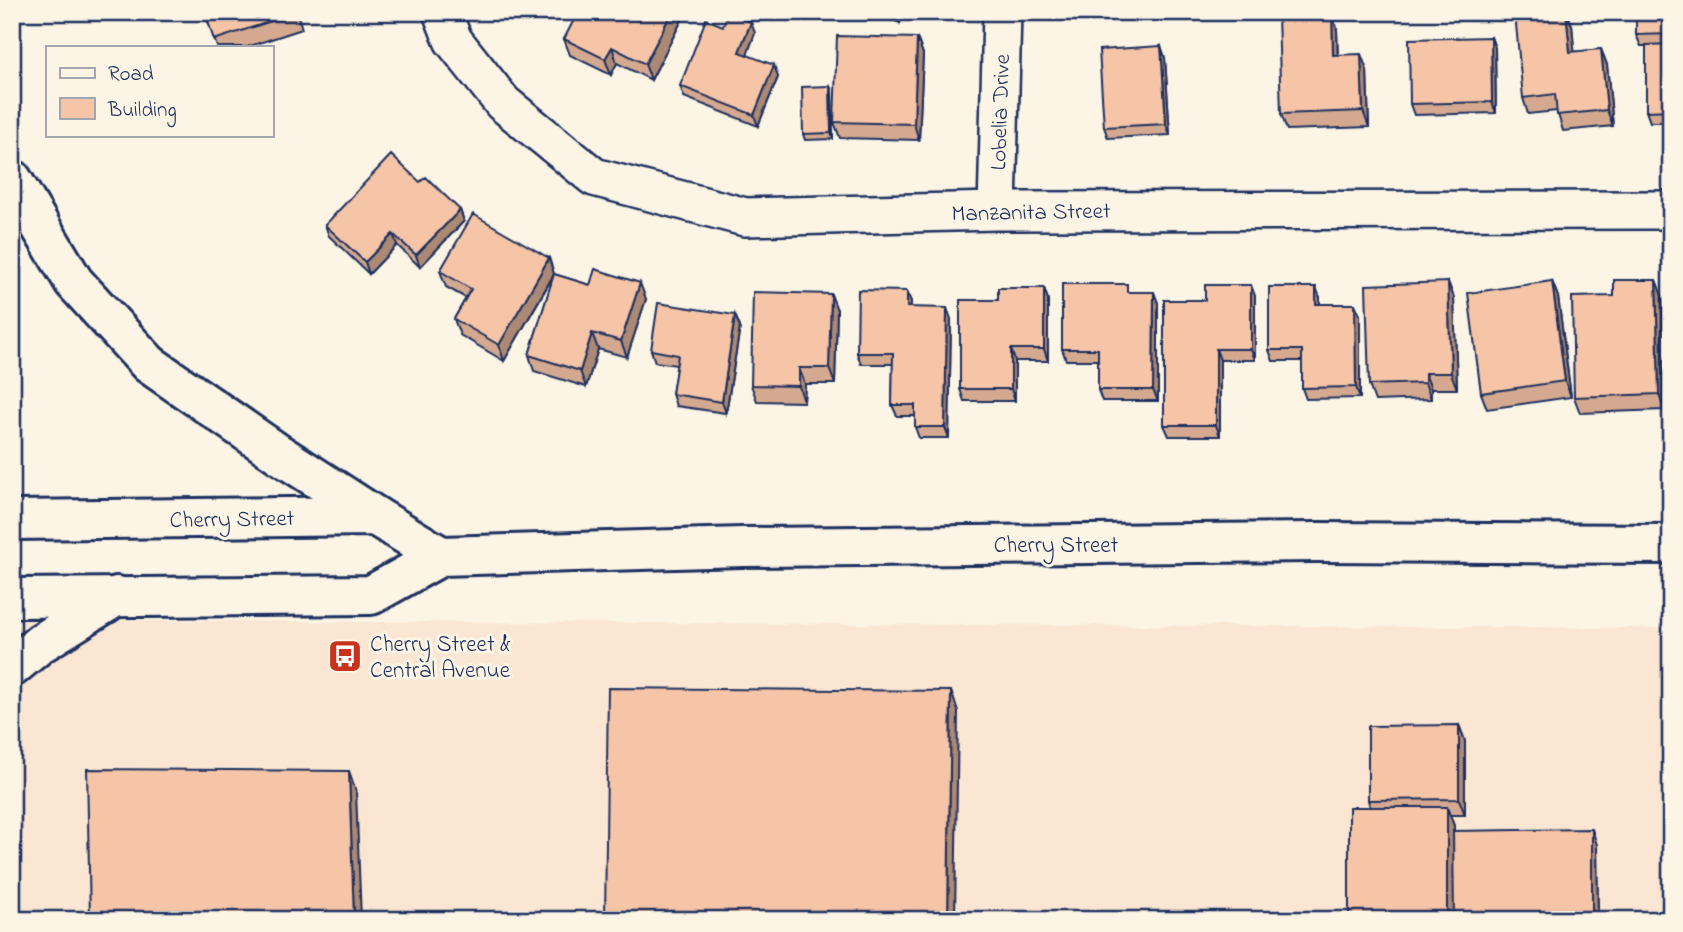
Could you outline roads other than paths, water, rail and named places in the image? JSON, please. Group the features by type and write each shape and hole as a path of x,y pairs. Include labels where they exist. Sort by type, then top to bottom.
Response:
{"street":[{"name":"Lobelia Drive","path":"997,211 1002,12"},
{"name":"Manzanita Street","path":"448,26 503,103 594,177 745,217 997,211 1671,210"},
{"path":"12,179 74,282 149,364 279,454 441,556"},
{"name":"Cherry Street","path":"12,520 375,516"},
{"name":"Cherry Street","path":"12,598 371,595 441,556 742,547 1302,542 1671,544"},
{"path":"12,667 41,643 117,596"}],"place":[{"name":"Cherry Street & Central Avenue","path":"345,656"}]}
